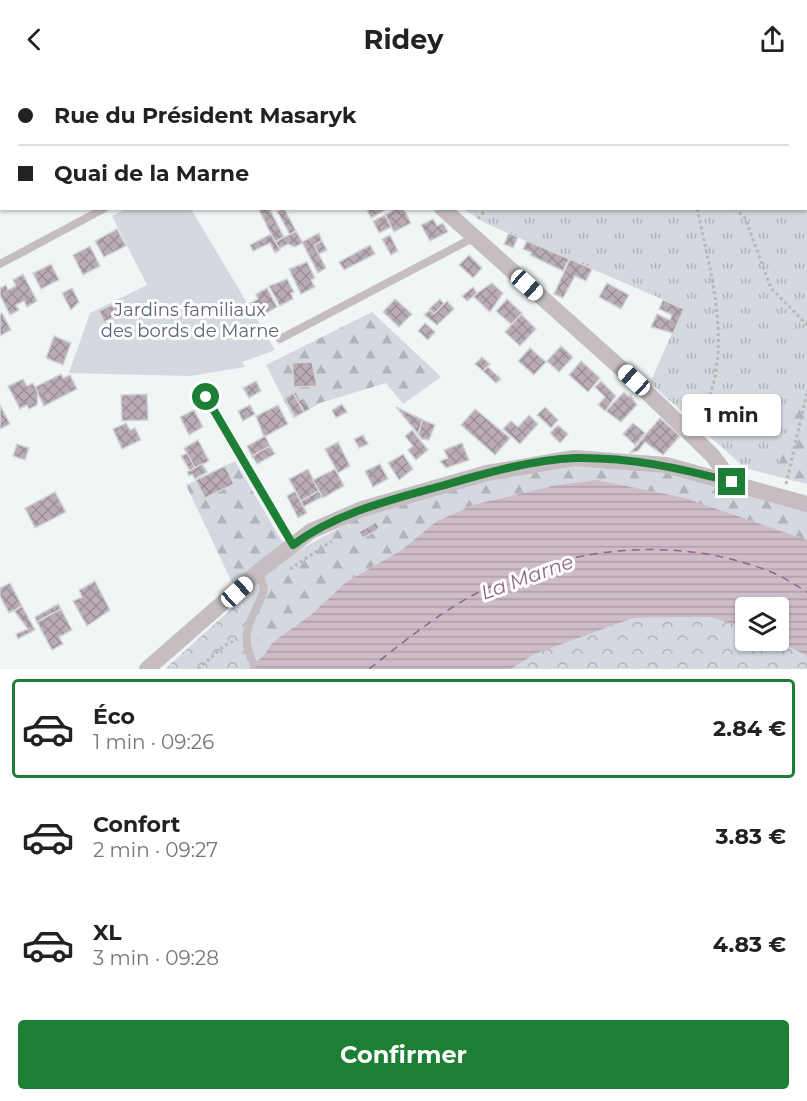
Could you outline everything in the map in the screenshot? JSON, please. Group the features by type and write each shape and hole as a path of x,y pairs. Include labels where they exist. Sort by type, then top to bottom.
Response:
{"street":[{"path":"444,210 634,380 712,455 732,482"},
{"path":"147,669 237,592 260,580 293,545 311,531 362,509 487,473 574,458 666,465 807,504"}],"lane":[{"path":"0,264 101,210"},
{"path":"280,339 473,238"},
{"path":"206,397 293,545"},
{"path":"254,664 245,644 245,633 249,619 263,594 260,580"}],"path":[{"path":"690,434 708,406 719,348 712,280 697,210"},
{"path":"737,210 745,218 771,288 807,325"},
{"path":"784,497 807,393"},
{"path":"260,580 341,534"},
{"path":"198,669 224,646 245,633"}],"green space":[{"name":"Jardins familiaux des bords de Marne","path":"124,210 192,210 275,350 242,362 245,367 191,376 69,373 90,313 147,285 112,216"},
{"path":"465,210 807,210 807,484 745,468 650,383 683,308 487,224"},
{"path":"372,312 441,377 403,404 386,383 320,403 293,418 266,365"},
{"path":"807,379 807,479 805,483 775,476"},
{"path":"574,458 666,465 807,509 807,540 685,499 597,480 513,495 476,504 437,521 400,551 346,582 312,614 273,642 260,669 228,669 256,657 243,606 186,485 235,461 290,555 365,514 415,493"},
{"path":"240,601 265,654 249,669 165,669"},
{"path":"710,617 735,625 735,651 789,651 789,647 807,656 807,669 511,669 535,654 633,618"}],"water":[{"name":"La Marne","path":"597,480 685,498 807,540 807,656 789,647 789,597 735,597 735,625 710,617 633,618 535,654 511,669 249,669 265,654 273,642 312,614 346,582 400,551 437,521 476,504 558,485"}],"building":[{"path":"259,210 270,210 284,237 275,242"},
{"path":"285,210 296,231 290,235 277,211"},
{"path":"367,210 384,210 384,211 371,218"},
{"path":"394,210 404,210 411,223 394,232 385,215"},
{"path":"385,215 391,227 379,233 373,221"},
{"path":"433,219 437,226 443,223 448,232 430,241 421,225"},
{"path":"117,229 126,246 104,257 95,241"},
{"path":"296,231 303,243 295,247 288,244 279,249 275,242"},
{"path":"319,233 322,241 314,245 326,268 318,273 302,242"},
{"path":"509,233 518,237 513,248 504,244"},
{"path":"271,234 280,250 275,253 270,243 253,251 250,245"},
{"path":"390,235 398,251 391,255 382,239"},
{"path":"322,241 327,250 319,254 314,245"},
{"path":"527,241 569,259 563,271 530,255 532,253 523,249"},
{"path":"370,245 375,254 344,270 339,262"},
{"path":"90,246 100,266 83,275 73,255"},
{"path":"469,255 482,268 473,278 459,265"},
{"path":"570,259 592,269 586,281 575,276 563,298 554,294"},
{"path":"307,262 315,278 311,280 315,287 301,294 289,269"},
{"path":"51,264 59,280 41,289 33,273"},
{"path":"23,274 37,301 27,307 24,301 16,305 19,310 10,315 0,295 0,288 6,285 8,290 16,286 13,280"},
{"path":"287,279 294,292 291,293 293,299 280,306 269,286"},
{"path":"492,283 503,293 490,312 473,296"},
{"path":"607,283 629,295 621,309 599,297"},
{"path":"473,287 477,293 467,301 462,296"},
{"path":"72,288 79,302 71,310 62,293"},
{"path":"267,288 277,307 258,318 249,304 258,299 256,294"},
{"path":"395,299 412,314 399,327 383,312"},
{"path":"440,299 444,304 434,314 429,309"},
{"path":"507,299 522,313 511,324 496,311"},
{"path":"122,300 127,311 104,322 99,311"},
{"path":"663,300 684,309 673,333 651,327 657,314 670,320 672,315 659,309"},
{"path":"447,301 454,309 437,325 424,315 430,310 434,314"},
{"path":"2,313 11,330 0,336 0,314"},
{"path":"521,314 536,329 520,346 505,332"},
{"path":"425,323 435,332 428,340 418,331"},
{"path":"54,336 71,343 63,365 46,358"},
{"path":"561,346 573,357 559,372 547,361"},
{"path":"530,348 546,362 534,375 518,361"},
{"path":"482,357 490,364 483,371 475,364"},
{"path":"581,361 600,378 588,392 569,375"},
{"path":"312,362 317,386 294,387 292,363"},
{"path":"488,367 501,379 496,383 483,371"},
{"path":"61,374 63,378 70,375 77,389 44,406 35,387"},
{"path":"23,379 27,386 33,383 38,393 37,405 29,409 27,405 20,409 8,386"},
{"path":"256,381 261,391 249,398 243,388"},
{"path":"601,381 616,396 605,411 598,405 605,397 595,387"},
{"path":"296,392 300,400 304,398 310,409 304,412 293,393"},
{"path":"624,392 629,397 630,395 637,405 621,422 606,411"},
{"path":"293,393 304,412 295,417 285,398"},
{"path":"147,394 148,420 122,421 121,395"},
{"path":"342,404 347,412 336,418 332,410"},
{"path":"0,405 10,424 0,429"},
{"path":"250,405 255,414 243,421 238,411"},
{"path":"278,405 288,424 264,437 256,416"},
{"path":"396,407 423,420 418,434"},
{"path":"545,407 558,420 551,428 537,415"},
{"path":"475,409 510,438 495,455 461,425"},
{"path":"194,410 203,427 189,435 180,417"},
{"path":"529,415 538,424 520,444 503,429 511,421 518,427"},
{"path":"660,418 680,436 663,455 645,442 638,451 630,453"},
{"path":"423,420 435,425 429,440 422,439 418,434"},
{"path":"126,423 130,430 135,428 141,440 122,449 113,429"},
{"path":"633,423 645,433 635,445 623,434"},
{"path":"558,425 568,434 560,443 550,433"},
{"path":"412,430 428,450 416,460 408,450 413,446 405,436"},
{"path":"363,435 368,444 359,448 354,439"},
{"path":"265,436 270,446 252,456 247,446"},
{"path":"198,440 209,461 195,468 184,448"},
{"path":"338,442 350,466 338,473 325,449"},
{"path":"462,443 469,460 446,468 440,461 448,458 444,450"},
{"path":"17,444 29,448 25,460 13,456"},
{"path":"270,446 275,454 257,464 252,456"},
{"path":"187,453 195,468 190,471 181,456"},
{"path":"403,454 413,469 399,480 388,463"},
{"path":"202,464 207,472 195,479 192,474 189,476 187,472"},
{"path":"380,464 388,479 373,487 365,471"},
{"path":"225,466 234,484 205,498 196,480"},
{"path":"308,469 319,491 301,501 289,479"},
{"path":"335,469 344,486 323,498 313,480"},
{"path":"295,491 307,513 298,518 287,496"},
{"path":"319,491 322,497 303,507 301,501"},
{"path":"55,492 66,512 35,528 25,508"},
{"path":"376,522 379,527 377,530 363,538 359,532"},
{"path":"95,581 110,610 87,626 73,601 82,597 79,590"},
{"path":"10,583 22,606 9,613 0,596 0,588"},
{"path":"58,604 61,609 37,622 35,617"},
{"path":"22,606 35,630 18,639 16,634 28,629 14,611"},
{"path":"61,609 72,630 59,637 63,644 52,650 37,622"}],"ferry route":[{"path":"369,669 427,625 473,595 522,573 592,554 628,550 701,553 771,572 807,592"}],"route":[{"path":"206,397 293,545 311,531 362,509 487,473 546,462 574,458 666,465 732,482"}]}
